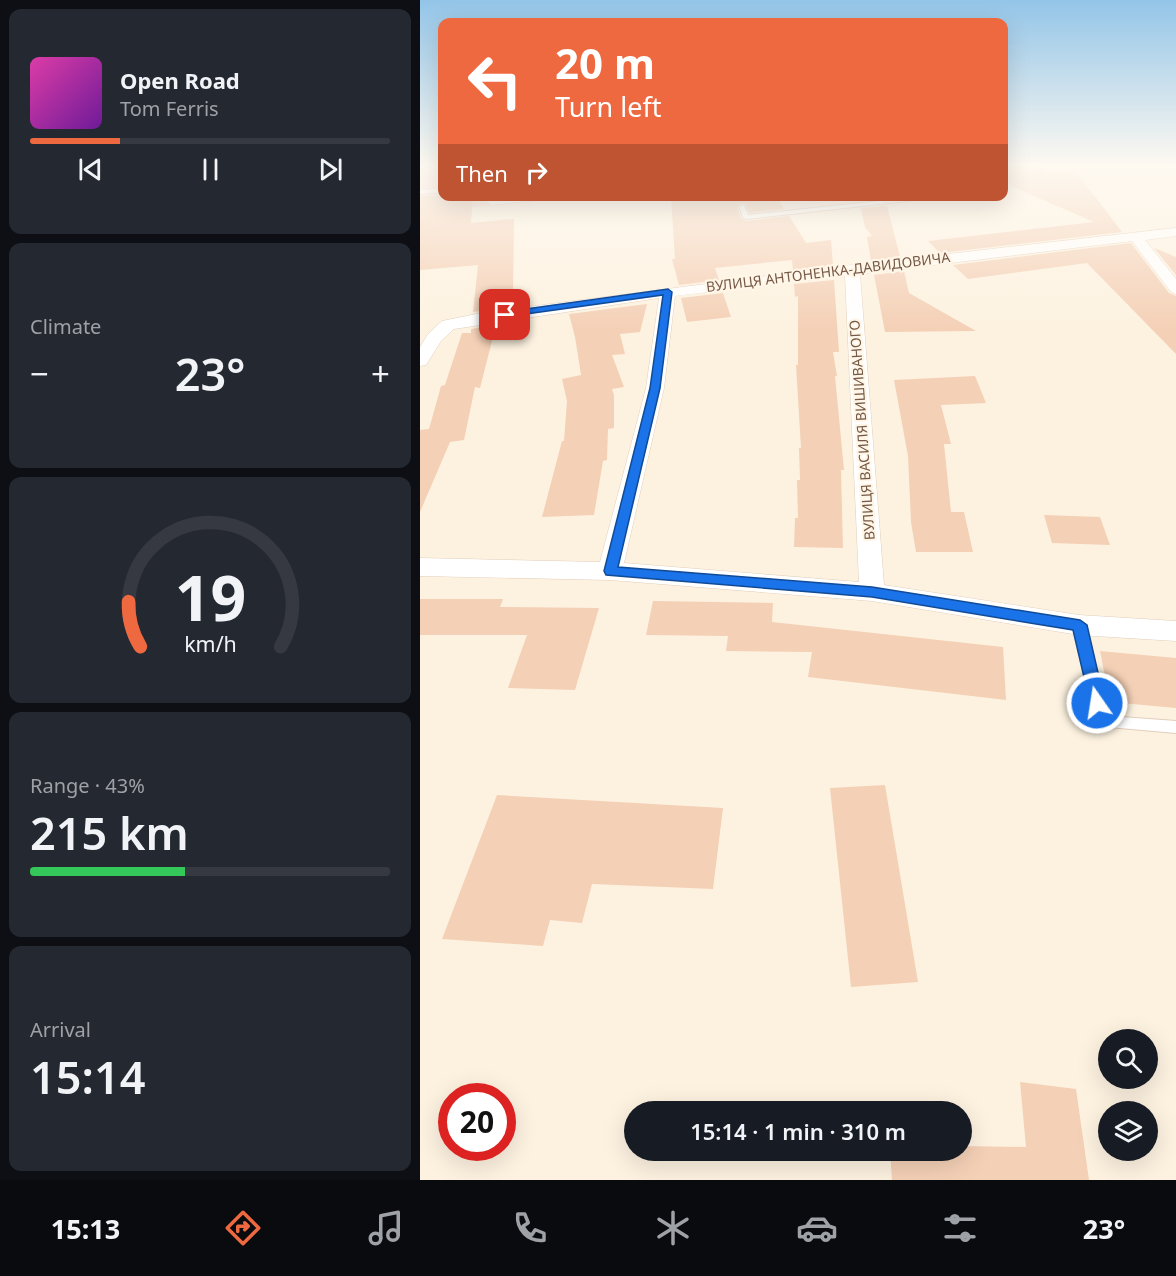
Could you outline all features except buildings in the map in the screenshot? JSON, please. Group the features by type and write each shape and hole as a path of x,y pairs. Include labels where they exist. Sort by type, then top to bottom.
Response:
{"street":[{"name":"ВУЛИЦЯ АНТОНЕНКА-ДАВИДОВИЧА","path":"420,361 434,338 448,325 481,318 852,269 1176,232"},
{"path":"1136,237 1176,289"},
{"name":"ВУЛИЦЯ ВАСИЛЯ ВИШИВАНОГО","path":"852,269 872,592"},
{"path":"610,571 655,388 668,292"},
{"path":"420,567 610,571 872,592 1080,625 1176,631"}],"lane":[{"path":"1080,625 1102,722 1176,727"}],"route":[{"path":"505,315 668,292 655,388 610,571 872,592 1080,625 1097,703"}]}
